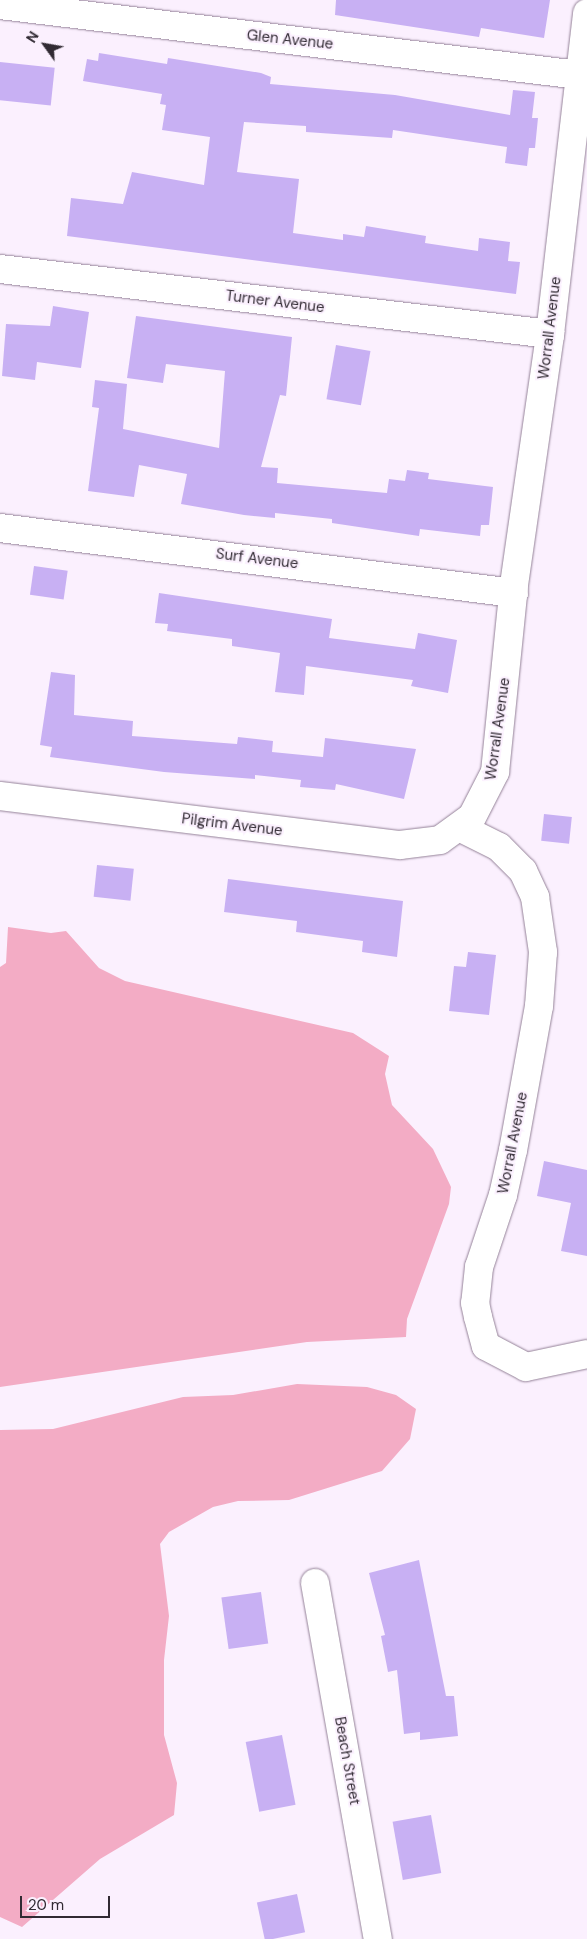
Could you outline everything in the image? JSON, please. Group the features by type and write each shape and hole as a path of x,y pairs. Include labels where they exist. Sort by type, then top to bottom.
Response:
{"street":[{"name":"Glen Avenue","path":"0,5 579,76"},
{"name":"Worrall Avenue","path":"587,13 550,334 514,593 495,772 481,803 461,828 499,846 523,871 536,898 543,952 539,1006 513,1150 503,1196 479,1267 475,1303 478,1317 486,1346 526,1367 587,1354"},
{"name":"Turner Avenue","path":"0,269 550,334"},
{"name":"Surf Avenue","path":"0,528 514,593"},
{"name":"Pilgrim Avenue","path":"0,796 372,844 428,844 461,828"},
{"name":"Beach Street","path":"315,1584 378,1939"}],"shaded area":[{"path":"8,927 51,933 66,931 99,968 125,981 353,1033 389,1056 385,1074 392,1105 433,1149 451,1187 449,1204 407,1319 406,1337 307,1342 0,1387 0,967 6,963"},
{"path":"297,1384 367,1387 396,1395 416,1409 410,1439 382,1471 289,1500 238,1501 213,1507 169,1532 160,1544 169,1616 164,1660 164,1735 177,1783 174,1815 100,1859 22,1927 0,1917 0,1430 53,1429 183,1397 233,1395"}],"building":[{"path":"336,0 550,0 544,38 481,28 479,37 335,15"},
{"path":"99,53 167,64 168,58 261,73 271,77 270,84 395,95 510,115 513,90 535,92 532,118 538,118 535,148 529,148 527,166 505,163 507,147 393,130 392,138 306,132 306,126 244,122 237,172 299,179 293,233 343,240 343,234 364,237 366,226 426,236 425,243 478,251 479,238 510,242 508,261 520,262 516,294 67,236 71,198 123,204 132,172 204,185 210,137 162,130 166,105 160,104 162,94 83,81 87,59 98,61"},
{"path":"0,62 55,68 51,106 0,100"},
{"path":"53,306 89,312 81,368 37,362 35,380 2,376 6,324 50,326"},
{"path":"136,316 292,337 286,396 280,395 261,467 278,468 277,483 387,493 389,479 405,481 407,470 429,473 428,479 493,487 489,525 481,525 480,536 420,529 419,536 332,523 332,519 275,513 275,518 244,515 181,504 187,474 139,465 134,497 88,491 99,408 92,407 95,380 127,384 123,429 219,448 225,371 166,364 163,383 127,378"},
{"path":"336,345 370,351 361,405 326,399"},
{"path":"34,566 68,571 64,599 30,595"},
{"path":"159,593 332,619 329,638 415,649 418,633 457,640 448,693 411,686 413,680 306,666 304,695 275,692 280,653 232,646 232,639 167,631 168,624 155,623"},
{"path":"51,672 75,675 74,715 133,721 132,736 237,744 238,737 273,741 272,752 323,757 325,738 416,749 404,799 336,784 335,790 300,787 301,780 255,775 255,779 164,772 50,757 52,747 40,745"},
{"path":"544,814 572,817 569,844 541,841"},
{"path":"97,865 134,869 130,901 94,897"},
{"path":"228,879 403,901 397,957 362,952 363,941 296,932 297,921 224,912"},
{"path":"468,952 496,955 489,1015 449,1011 454,966 466,967"},
{"path":"544,1161 587,1170 587,1256 561,1251 571,1203 537,1196"},
{"path":"419,1560 446,1696 454,1696 458,1736 420,1740 420,1732 404,1734 397,1670 388,1672 381,1636 385,1635 369,1573"},
{"path":"261,1592 268,1643 229,1649 221,1598"},
{"path":"282,1735 296,1805 259,1812 246,1742"},
{"path":"431,1815 441,1873 403,1880 393,1822"},
{"path":"297,1894 305,1932 265,1939 257,1903"}]}
